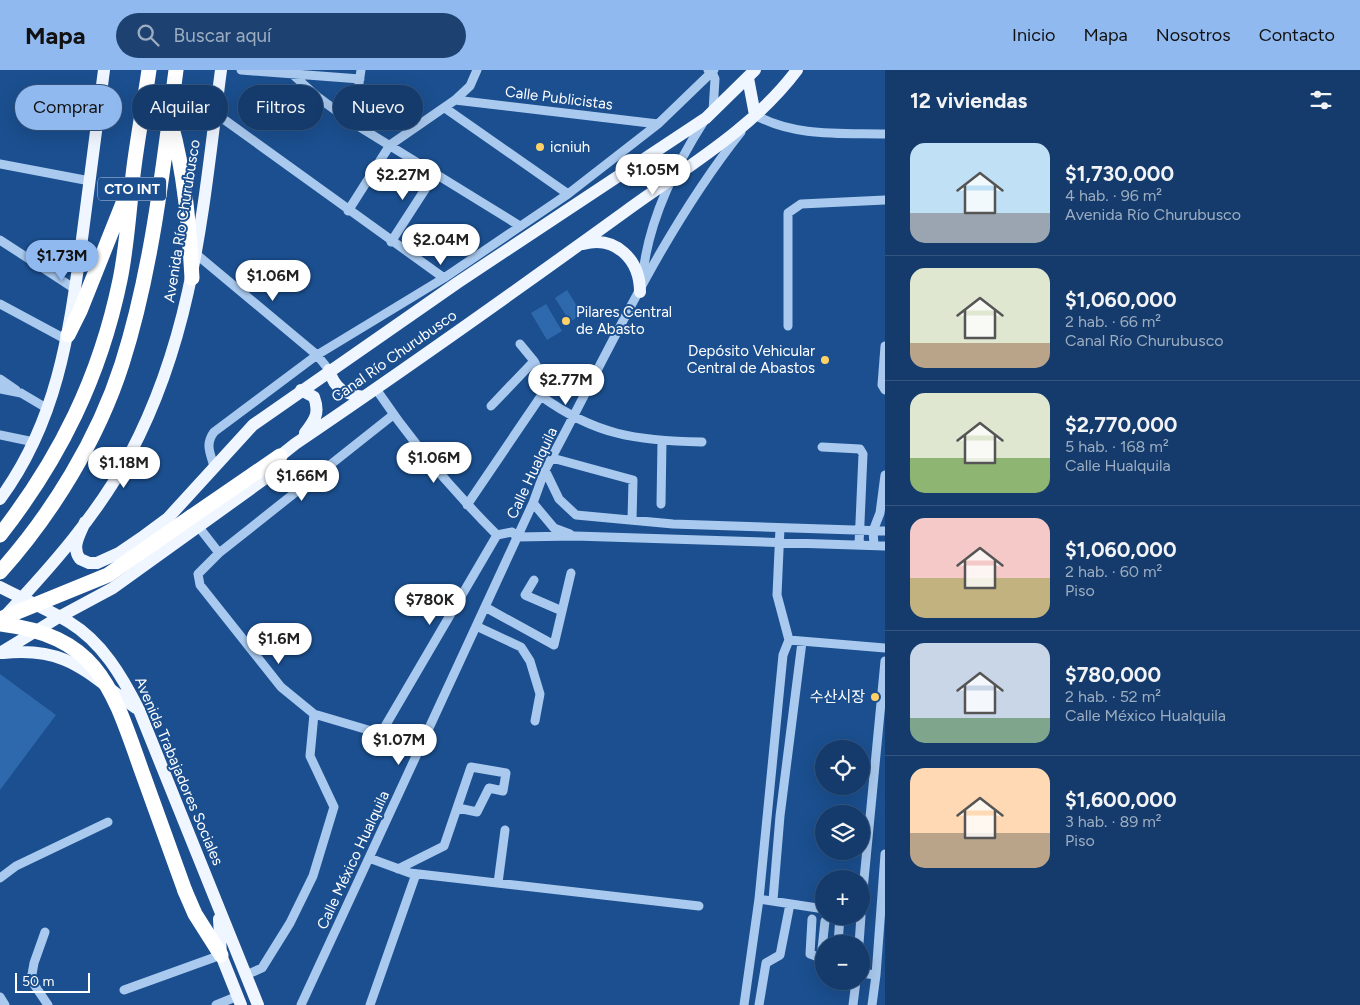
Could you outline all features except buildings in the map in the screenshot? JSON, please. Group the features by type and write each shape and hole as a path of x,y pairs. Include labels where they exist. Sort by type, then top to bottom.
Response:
{"highway":[{"name":"CTO INT","path":"0,535 34,490 79,411 104,342 120,280 149,70"},
{"name":"CTO INT","path":"174,85 176,70"},
{"name":"CTO INT","path":"0,572 53,501 99,421 122,366 136,312 153,227 168,130"},
{"path":"173,130 177,144 190,241 192,278"},
{"path":"68,337 134,173"},
{"path":"0,622 108,574 195,521 280,456"},
{"path":"0,622 25,627 53,636 76,649 99,672 120,710 184,891 195,914 221,955"}],"main road":[{"name":"CTO INT","path":"0,499 34,442 48,409 68,337 104,70"},
{"name":"Avenida Río Churubusco","path":"219,85 221,70"},
{"name":"Canal Río Churubusco","path":"280,456 675,176 754,116 774,98 797,70"},
{"name":"Canal Río Churubusco","path":"85,522 76,544 80,559 93,563 112,557 168,518 252,425 329,370 709,115 751,74"},
{"path":"751,74 754,116"},
{"name":"Avenida Río Churubusco","path":"0,622 57,558 85,522 129,456 145,423 174,348 192,278 213,130"},
{"path":"578,246 600,242 622,250 636,267 641,290"},
{"path":"329,370 337,388 346,394 364,398"},
{"path":"295,444 317,415 314,397 301,390"},
{"path":"0,653 59,616 112,588 195,521"},
{"name":"Avenida Trabajadores Sociales","path":"0,586 59,616 84,633 107,657 125,682 258,1005"},
{"path":"0,653 35,651 76,663 138,710"},
{"name":"Avenida Trabajadores Sociales","path":"218,910 221,955 240,1001"}],"street":[{"path":"241,70 292,74 361,74"},
{"path":"348,211 390,145 455,100 470,86 477,70"},
{"path":"214,466 208,440 214,432 317,355 444,278 568,194 658,124 711,71 715,79 709,115"},
{"path":"292,74 333,108"},
{"name":"Calle Publicistas","path":"455,100 658,124"},
{"path":"445,108 568,194"},
{"name":"Calle Hualquila","path":"641,290 654,230 675,176 709,115"},
{"path":"754,116 784,128 824,132 885,134"},
{"name":"Calle Hualquila","path":"518,536 545,470 641,290 691,202 754,116"},
{"path":"228,123 391,242 444,278"},
{"path":"365,130 520,226"},
{"path":"0,164 90,181"},
{"path":"391,242 435,174"},
{"path":"788,326 788,213 801,204 885,200"},
{"path":"0,240 75,289"},
{"path":"196,254 317,355 329,370"},
{"path":"0,304 68,337"},
{"path":"467,505 541,396 545,383 534,361 520,344"},
{"path":"885,346 882,385 885,390"},
{"path":"491,406 534,361"},
{"path":"0,379 48,409"},
{"path":"0,389 21,393"},
{"path":"376,389 393,415 467,505 497,535"},
{"path":"541,396 573,418 619,435 662,442 702,442"},
{"path":"393,415 218,553 198,574 200,585 281,687 314,714 375,732 384,728 497,535 512,532 518,536 575,536 885,546"},
{"path":"0,434 34,442"},
{"path":"660,504 662,442"},
{"path":"822,447 860,449 863,454 859,545"},
{"path":"552,458 633,480 632,520"},
{"path":"545,470 559,499 576,515 692,524 885,531"},
{"path":"874,545 874,531 883,513 885,474"},
{"path":"533,503 554,528 575,536"},
{"path":"195,521 218,553"},
{"path":"692,524 692,540"},
{"path":"744,1005 759,899 783,655 789,640 777,595 780,528"},
{"name":"Calle México Hualquila","path":"301,1005 518,536"},
{"path":"485,607 554,645 571,573"},
{"path":"534,580 525,595 562,611"},
{"path":"476,626 521,647 530,661 540,694 535,722"},
{"path":"789,640 885,648"},
{"path":"773,900 780,816 802,642"},
{"path":"865,870 885,661"},
{"path":"246,975 262,968 290,923 313,876 334,807 310,756 314,714"},
{"path":"398,869 444,846 472,767 506,772 503,791 488,788 477,812 458,808"},
{"path":"0,878 16,866 108,822"},
{"path":"498,883 505,830"},
{"path":"872,1005 885,854"},
{"path":"369,858 416,874 699,906"},
{"path":"370,1005 416,874"},
{"path":"759,899 815,908"},
{"path":"750,959 766,963 780,955 790,904"},
{"path":"812,919 810,954 815,956"},
{"path":"45,932 34,963 31,980 48,1005"},
{"path":"124,990 221,955"},
{"path":"760,1005 766,963"},
{"path":"870,974 876,975"},
{"path":"853,1005 855,990"},
{"path":"0,997 6,1005"},
{"path":"216,1005 240,1001"}],"shaded area":[{"path":"567,290 582,314 570,322 555,298"},
{"path":"546,304 562,331 547,340 531,313"},
{"path":"0,674 56,715 0,790"}],"place":[{"name":"icniuh","path":"540,147"},
{"name":"Pilares Central de Abasto","path":"566,321"},
{"name":"Depósito Vehicular Central de Abastos","path":"825,360"},
{"name":"수산시장","path":"875,697"}]}
